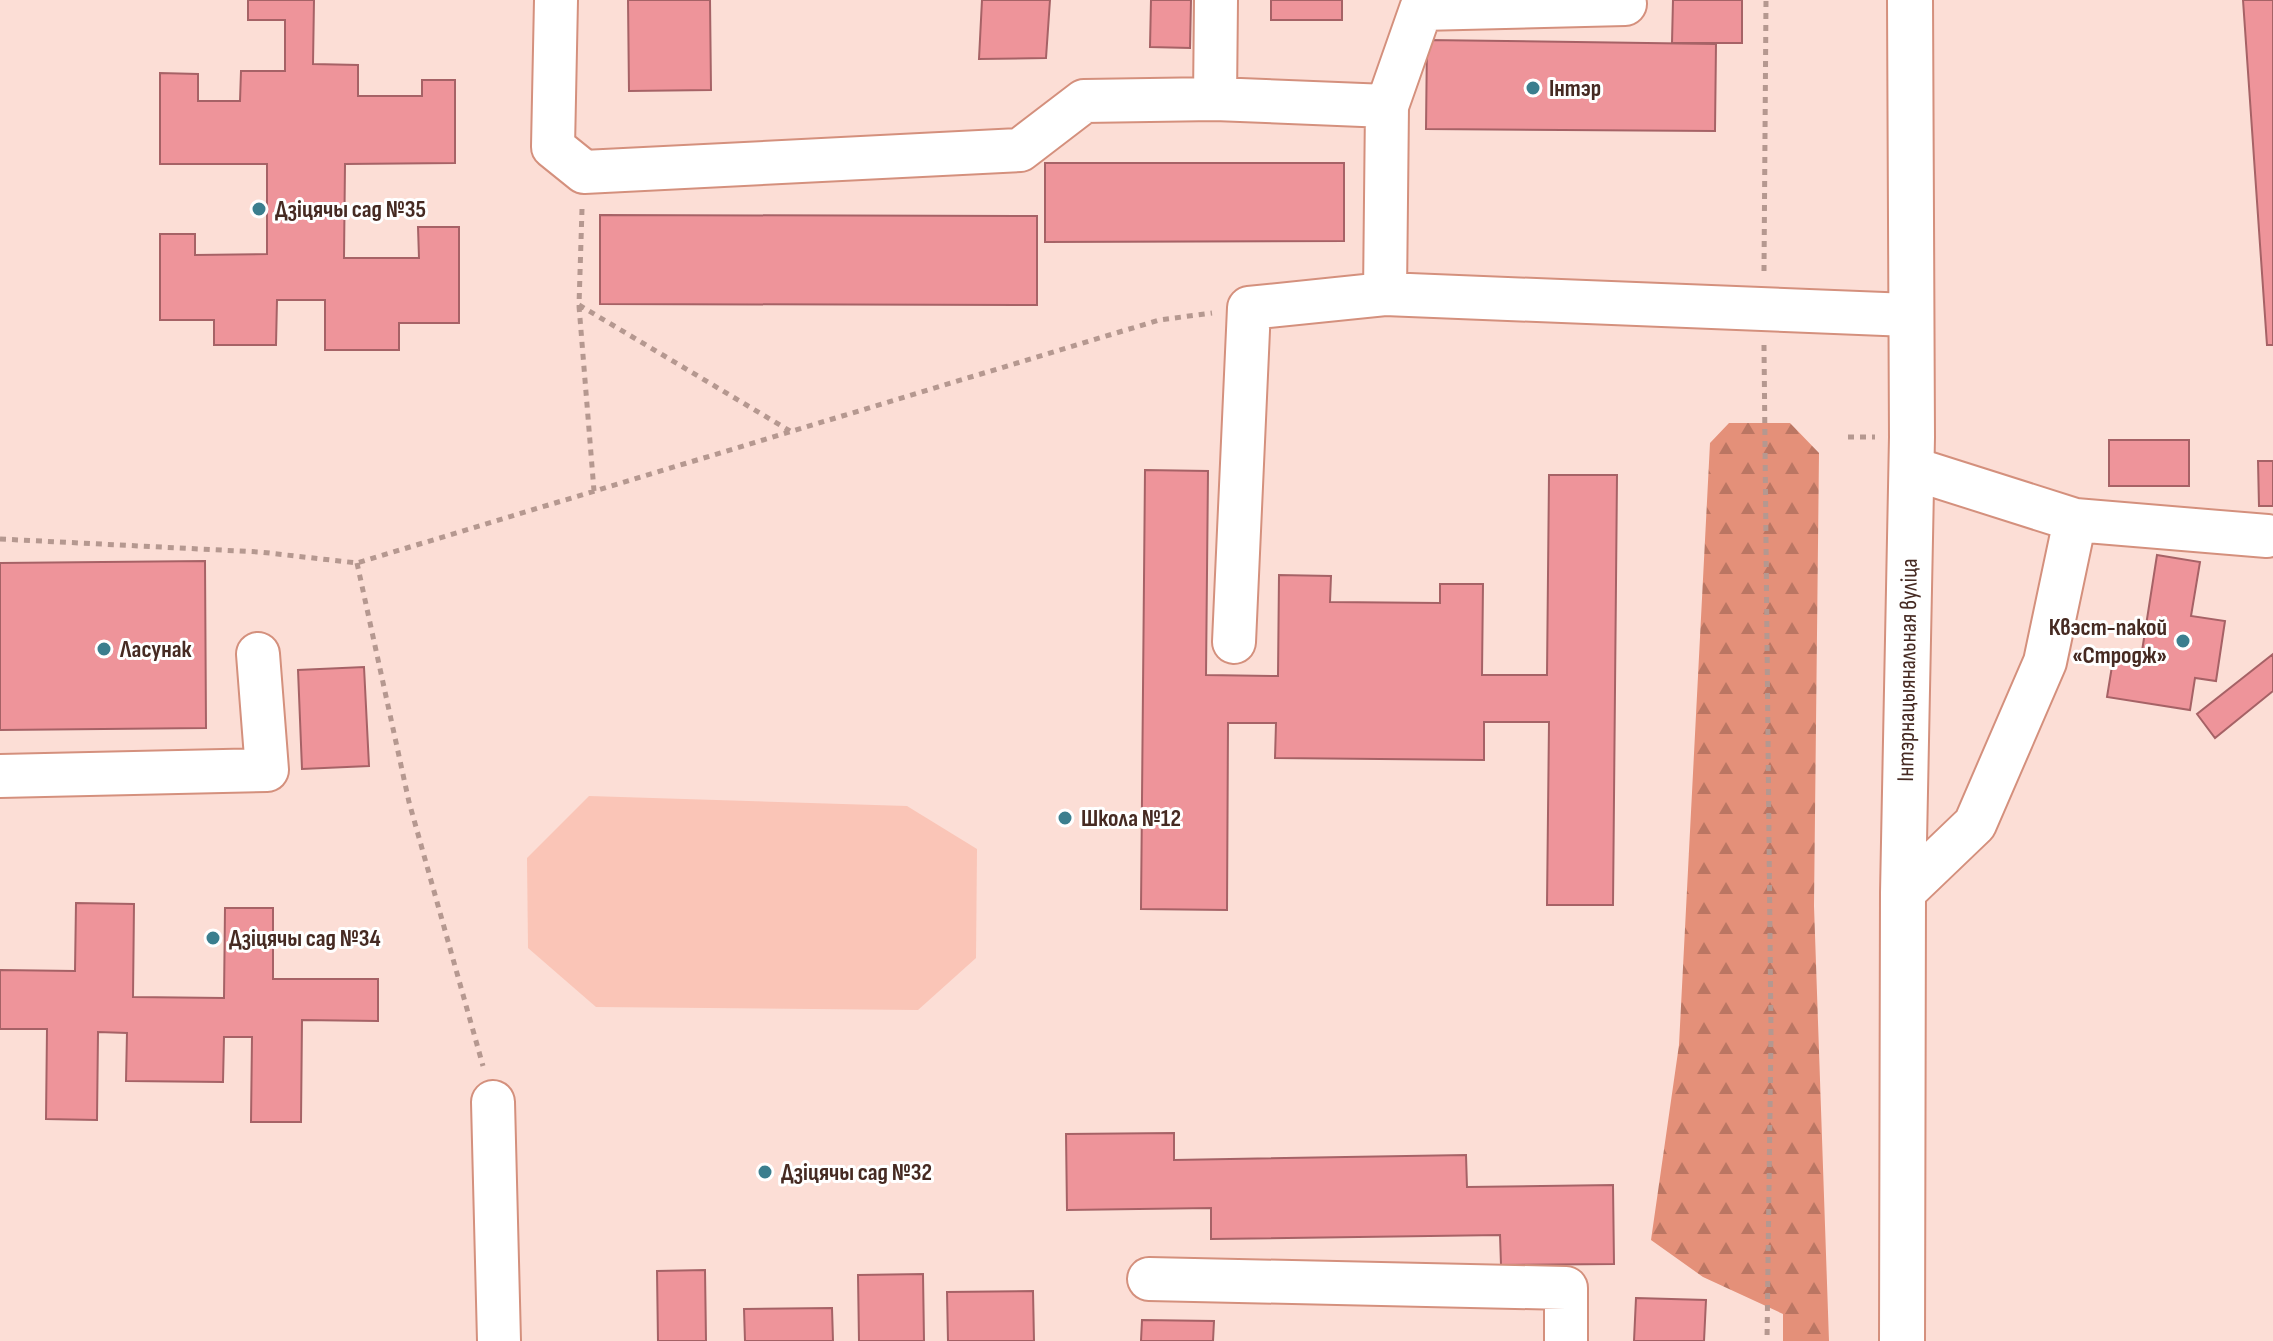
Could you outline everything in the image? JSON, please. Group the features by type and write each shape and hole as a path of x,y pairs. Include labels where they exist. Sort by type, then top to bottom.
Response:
{"main road":[{"name":"Інтэрнацыянальная вуліца","path":"1902,1341 1903,893 1911,468 1910,0"}],"lane":[{"path":"556,0 553,147 584,172 1020,150 1084,101 1215,99 1387,106"},
{"path":"1215,99 1216,0"},
{"path":"1385,294 1387,106 1421,9 1625,4"},
{"path":"1234,642 1249,308 1385,294 1909,315"},
{"path":"1911,468 2075,520 2267,536"},
{"path":"1903,893 1975,824 2045,662 2075,520"},
{"path":"0,776 267,770 258,654"},
{"path":"493,1102 499,1341"},
{"path":"1149,1279 1566,1288 1566,1341"}],"path":[{"path":"1766,0 1764,311 1771,1034 1767,1341"},
{"path":"584,172 579,305 594,491"},
{"path":"579,305 791,432"},
{"path":"0,539 260,552 357,563 1159,320 1249,308"},
{"path":"357,563 409,802 493,1102"}],"shaded area":[{"path":"589,796 907,806 977,849 976,958 918,1010 596,1007 528,948 527,858"}],"green space":[{"path":"1729,423 1790,423 1819,453 1814,906 1829,1341 1783,1341 1783,1314 1703,1277 1651,1240 1679,1045 1710,443"}],"building":[{"path":"248,0 314,0 313,64 358,65 358,96 422,96 422,80 455,80 455,163 345,164 344,258 419,258 418,227 459,227 459,323 399,323 399,350 325,350 325,300 277,300 276,345 214,345 214,320 160,320 160,234 195,234 195,255 267,254 267,164 160,164 160,73 198,74 198,101 240,101 241,71 285,71 285,20 248,20"},
{"path":"628,0 710,0 711,90 629,91"},
{"path":"982,0 1050,0 1046,58 979,59"},
{"path":"1151,0 1191,0 1190,48 1150,47"},
{"path":"1271,0 1342,0 1342,20 1271,20"},
{"path":"1673,0 1742,0 1742,43 1672,43"},
{"path":"2243,0 2273,0 2273,345 2267,345"},
{"path":"1427,40 1716,44 1715,131 1426,129"},
{"path":"1045,163 1344,163 1344,241 1045,242"},
{"path":"600,215 1037,216 1037,305 600,304"},
{"path":"2109,440 2189,440 2189,486 2109,486"},
{"path":"2258,461 2273,461 2273,506 2259,506"},
{"path":"1145,470 1208,471 1206,675 1278,676 1279,575 1331,576 1330,602 1440,603 1440,584 1483,584 1482,675 1547,675 1549,475 1617,475 1613,905 1547,905 1549,722 1484,722 1484,760 1275,758 1276,723 1228,723 1227,910 1141,909"},
{"name":"Квэст-пакой «Стродж»","path":"2157,555 2200,562 2191,616 2225,621 2216,681 2195,678 2190,710 2107,697 2113,660 2140,664"},
{"name":"Ласунак","path":"205,561 206,728 0,730 0,563"},
{"path":"2273,654 2273,691 2215,738 2197,714"},
{"path":"364,667 369,766 302,769 298,670"},
{"path":"76,903 134,904 133,997 224,998 225,908 273,908 273,979 378,979 378,1021 302,1020 301,1122 251,1122 252,1037 224,1037 223,1082 126,1081 127,1033 98,1032 97,1120 46,1119 47,1029 0,1029 0,970 75,971"},
{"path":"1174,1133 1174,1160 1466,1155 1467,1187 1613,1185 1614,1264 1501,1265 1500,1235 1211,1239 1211,1208 1067,1210 1066,1134"},
{"path":"705,1270 706,1341 658,1341 657,1271"},
{"path":"923,1274 924,1341 859,1341 858,1275"},
{"path":"1033,1291 1034,1341 948,1341 947,1292"},
{"path":"1636,1298 1706,1300 1704,1341 1634,1341"},
{"path":"832,1308 833,1341 745,1341 744,1309"},
{"path":"1142,1320 1214,1321 1213,1341 1141,1341"}],"place":[{"name":"Інтэр","path":"1533,88"},
{"name":"Дзіцячы сад №35","path":"259,209"},
{"name":"Квэст-пакой «Стродж»","path":"2183,641"},
{"name":"Ласунак","path":"104,649"},
{"name":"Школа №12","path":"1065,818"},
{"name":"Дзіцячы сад №34","path":"213,938"},
{"name":"Дзіцячы сад №32","path":"765,1172"}]}
